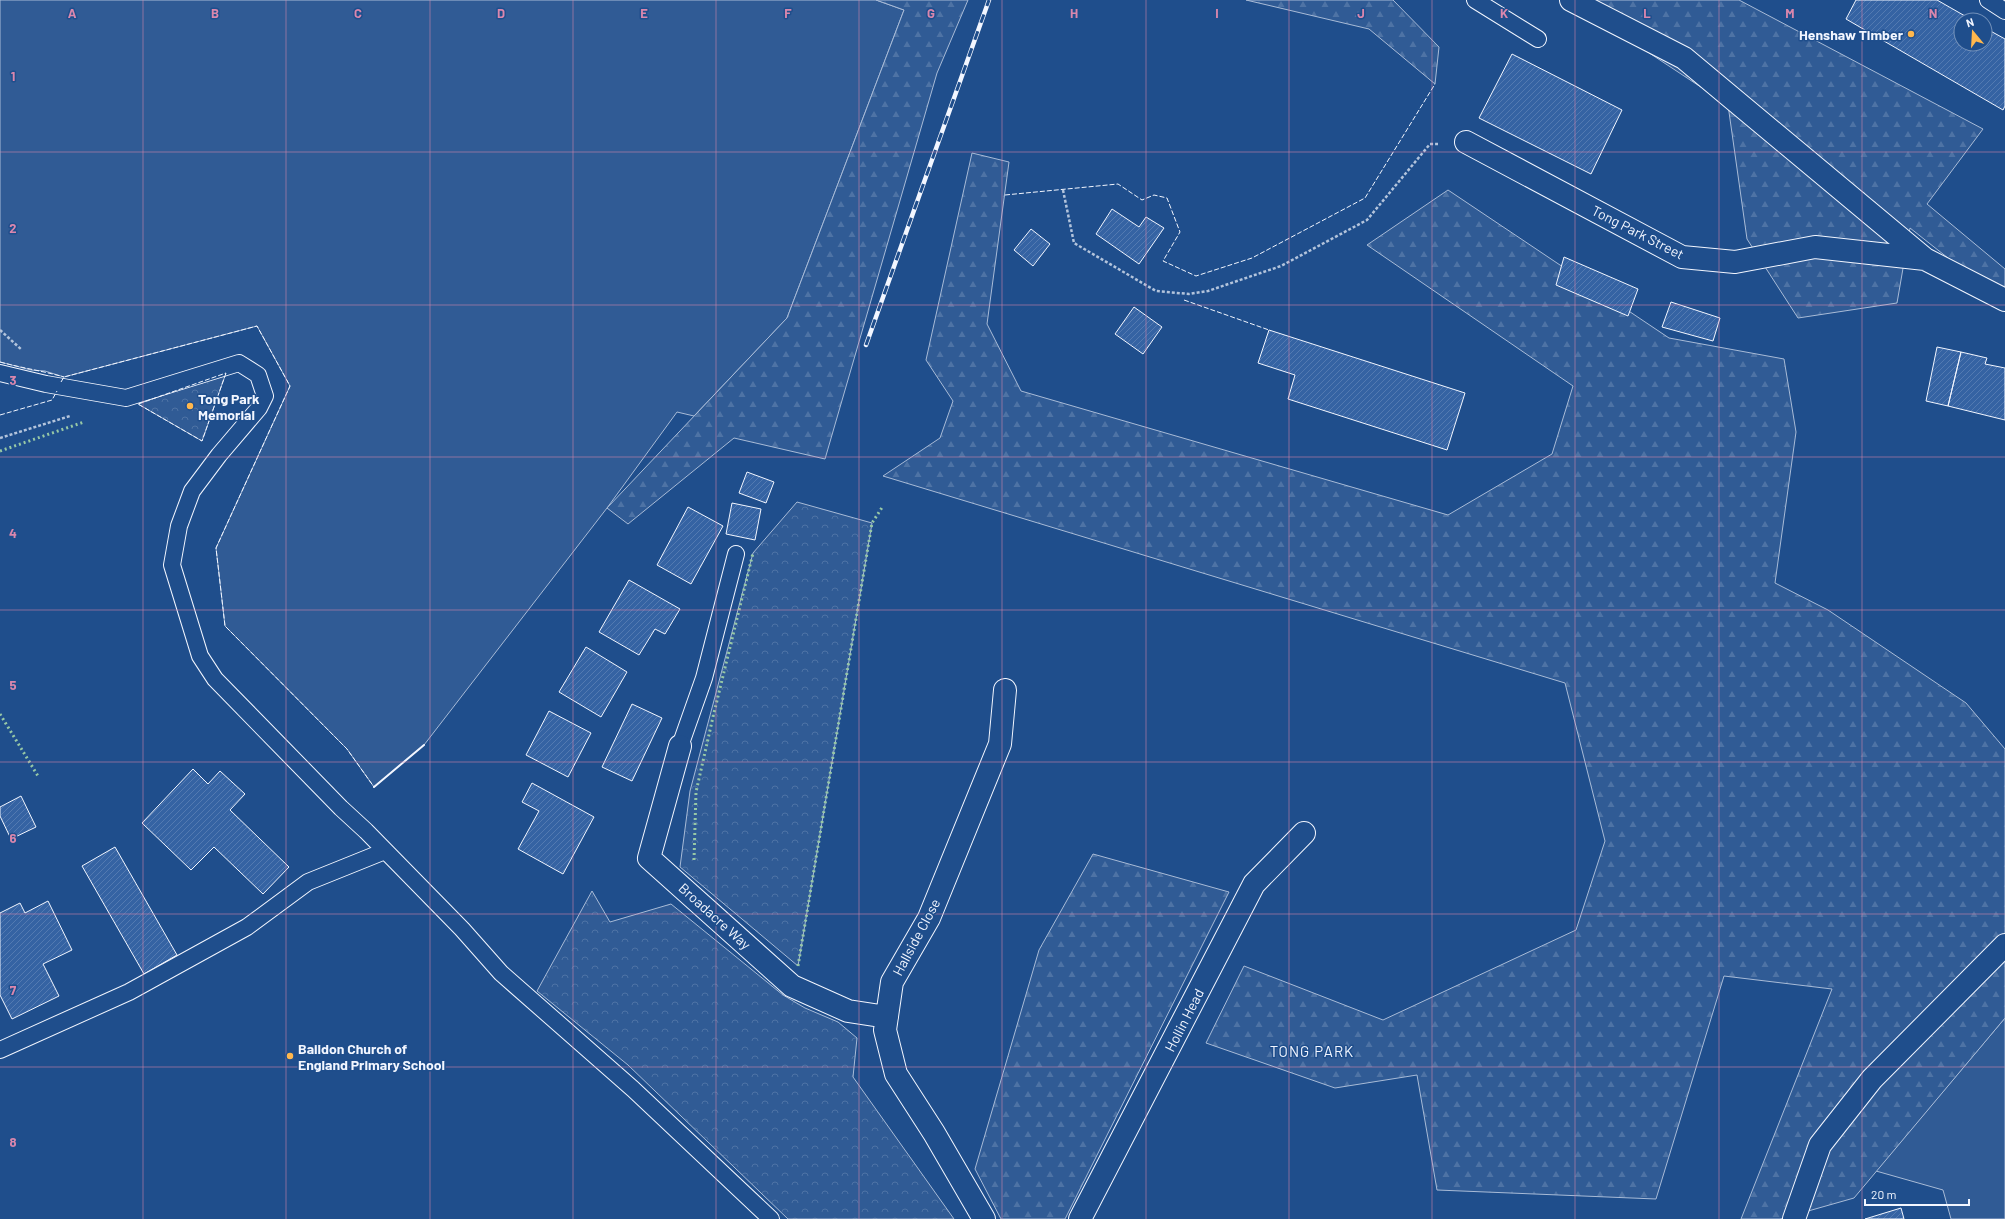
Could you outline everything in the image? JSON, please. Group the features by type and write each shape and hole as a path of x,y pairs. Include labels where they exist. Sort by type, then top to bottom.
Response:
{"street":[{"path":"1571,0 1684,58 1925,259"},
{"name":"Tong Park Street","path":"1466,142 1682,257 1735,262 1815,247 1925,259 2005,300"},
{"name":"Hallside Close","path":"984,1219 934,1133 896,1074 885,1030 892,982 929,918 1000,744 1005,690"},
{"name":"Broadacre Way","path":"680,746 649,858 792,986 848,1011 887,1017"},
{"name":"Hollin Head","path":"1080,1219 1254,884 1304,833"},
{"path":"1794,1219 1820,1145 1872,1078 2005,945"}],"lane":[{"path":"1475,0 1538,39"},
{"path":"1988,0 2005,11"},
{"path":"0,373 46,384 126,398 239,363 258,375 265,396 259,408 219,455 192,491 179,526 172,565 200,656 215,679 462,929 501,973 633,1089 771,1219"},
{"path":"680,746 704,678 736,554"},
{"path":"0,1050 129,992 247,927 308,882 385,851"}],"path":[{"path":"1063,190 1074,243 1156,291 1190,294 1208,291 1281,266 1367,220 1430,144 1466,142"},
{"path":"0,438 74,415"}],"shaded area":[{"path":"0,0 876,0 904,10 787,318 694,416 677,412 607,508 424,745 374,787 347,749 225,626 216,548 290,386 257,326 64,377 45,371 31,370 0,362"},
{"path":"2005,1018 2005,1219 1951,1219 1943,1190 1876,1171"}],"green space":[{"path":"876,0 968,0 937,73 825,459 734,438 628,524 607,508 787,318 904,10"},
{"path":"1246,0 1393,0 1439,47 1435,84 1369,29"},
{"path":"1569,0 1739,0 1983,129 1927,204 2005,269 2005,303 1910,228 1897,303 1798,318 1747,239 1728,105"},
{"path":"972,153 1009,162 987,324 1021,391 1448,515 1552,454 1573,386 1367,245 1448,190 1669,338 1784,359 1796,432 1775,583 1828,610 1966,703 2005,749 2005,1018 1854,1198 1780,1219 1741,1219 1832,989 1724,976 1656,1199 1437,1190 1417,1075 1335,1088 1206,1043 1244,966 1383,1020 1576,930 1605,841 1565,683 883,476 940,438 953,401 926,360"},
{"path":"226,373 202,441 138,404"},
{"path":"797,502 872,523 798,966 680,867 690,791 753,553"},
{"path":"1093,854 1229,892 1065,1219 1001,1219 975,1169 1039,950"},
{"path":"592,891 610,922 671,904 783,995 805,1008 838,1022 857,1038 853,1077 954,1219 788,1219 628,1065 537,991"}],"building":[{"path":"1856,0 1937,0 1958,12 1953,12 1953,52 1993,52 1993,32 2005,39 2005,106 2003,110 1846,19"},
{"path":"1512,54 1622,110 1591,174 1479,118"},
{"path":"1112,209 1139,227 1146,217 1164,228 1139,264 1096,234"},
{"path":"1031,229 1050,244 1033,266 1014,250"},
{"path":"1564,257 1638,289 1628,316 1556,285"},
{"path":"1671,302 1720,318 1713,341 1662,327"},
{"path":"1134,307 1162,327 1143,354 1115,334"},
{"path":"1269,330 1465,393 1447,450 1288,399 1295,375 1258,363"},
{"path":"1937,347 1961,352 1948,406 1926,401"},
{"path":"1961,352 1987,358 1985,364 2005,368 2005,420 1948,406"},
{"path":"747,472 774,482 766,503 739,493"},
{"path":"732,503 761,509 755,540 726,534"},
{"path":"688,507 723,526 691,584 657,565"},
{"path":"629,580 680,609 665,634 655,629 639,655 599,632"},
{"path":"586,647 627,672 601,717 559,692"},
{"path":"632,704 662,718 632,781 602,767"},
{"path":"549,711 591,733 568,777 526,755"},
{"path":"193,769 208,784 220,771 245,794 230,810 289,867 263,894 214,847 191,870 142,823"},
{"path":"532,783 594,817 563,874 518,849 539,811 522,802"},
{"path":"21,796 36,827 11,839 0,816 0,807"},
{"path":"115,847 177,955 144,974 82,866"},
{"path":"48,901 72,950 43,964 59,996 12,1019 0,995 0,913 20,903 25,913"},
{"path":"1901,1208 1904,1219 1865,1219"}],"railway":[{"path":"866,345 989,0"}],"hedge":[{"path":"0,451 84,422"},
{"path":"798,966 872,523 883,506"},
{"path":"694,860 696,792 753,553"},
{"path":"0,714 38,776"}],"fence":[{"path":"1005,195 1118,184 1142,200 1154,195 1167,198 1180,232 1163,261 1196,276 1252,258 1365,198 1435,84"},
{"path":"1184,300 1269,330"},
{"path":"61,382 64,377 257,326 290,386 216,548 225,626 347,749 374,787"},
{"path":"0,362 64,377"},
{"path":"226,373 202,441 138,404 226,373"},
{"path":"0,415 52,400 57,391"}],"wall":[{"path":"374,787 424,745"}],"place":[{"name":"Henshaw Timber","path":"1911,34"},
{"name":"Tong Park Memorial","path":"190,406"},
{"name":"Baildon Church of England Primary School","path":"290,1056"}],"district":[{"name":"TONG PARK","path":"1312,1051"}]}
